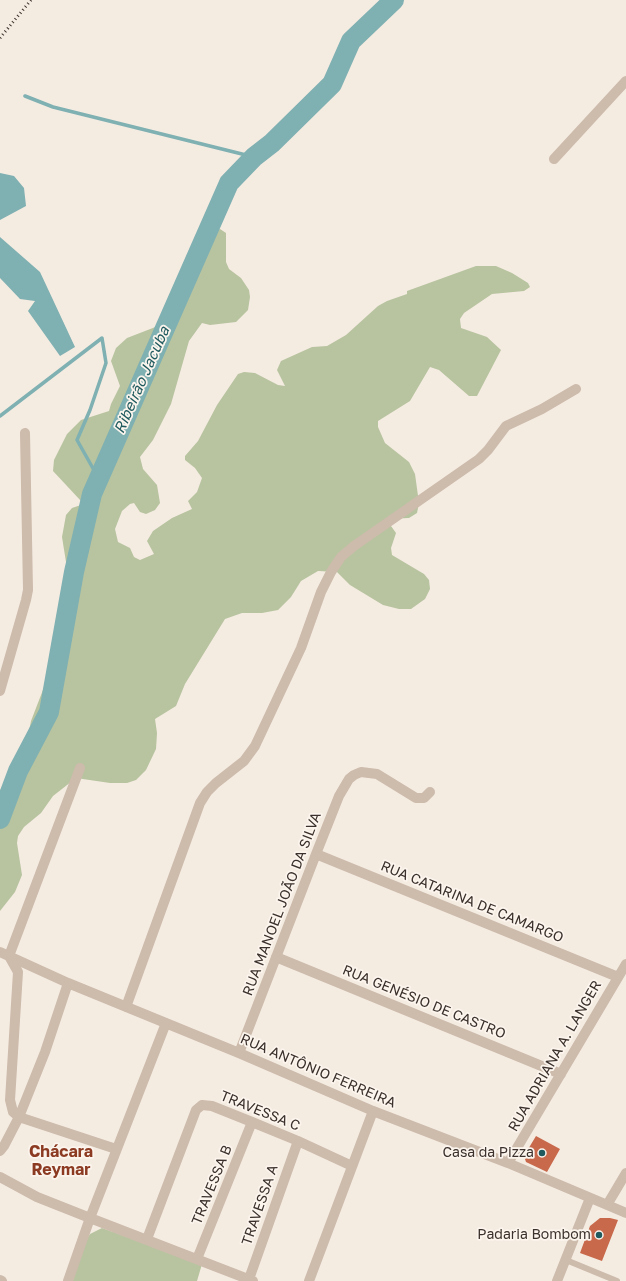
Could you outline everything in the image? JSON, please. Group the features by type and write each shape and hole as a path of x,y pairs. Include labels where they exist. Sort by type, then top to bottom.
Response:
{"street":[{"path":"554,159 626,80"},
{"path":"126,1007 200,803 207,792 216,783 251,754 301,648 321,592 330,572 342,557 354,546 479,458 488,450 506,426 542,409 576,389"},
{"path":"0,691 28,590 25,433"},
{"path":"80,768 5,954 18,972 10,1100 14,1112 19,1117 116,1150"},
{"name":"RUA MANOEL JOÃO DA SILVA","path":"239,1053 339,796 349,779 361,772 377,774 416,798 424,798 430,792"},
{"name":"RUA CATARINA DE CAMARGO","path":"316,854 618,977"},
{"name":"RUA ANTÔNIO FERREIRA","path":"5,954 68,983 373,1110 508,1163 626,1213"},
{"name":"RUA GENÉSIO DE CASTRO","path":"276,957 562,1074"},
{"name":"RUA ADRIANA A. LANGER","path":"508,1163 626,964"},
{"path":"0,1152 19,1117 45,1052 68,983"},
{"path":"68,1281 90,1218 166,1023"},
{"name":"TRAVESSA C","path":"146,1239 196,1110 202,1105 208,1105 252,1122 352,1166"},
{"path":"309,1281 373,1110"},
{"name":"TRAVESSA B","path":"197,1259 252,1122"},
{"name":"TRAVESSA A","path":"251,1280 298,1141"},
{"path":"607,1205 626,1173"},
{"path":"0,1178 37,1196 90,1218 251,1280"},
{"path":"556,1281 566,1260 590,1198"}],"lane":[{"path":"566,1260 617,1281"}],"green space":[{"path":"220,229 226,233 226,262 229,269 241,278 249,290 250,297 248,310 236,322 210,325 202,323 189,341 171,404 153,440 140,457 143,469 157,485 160,503 155,510 146,514 140,512 134,503 130,504 122,511 115,529 118,542 130,548 134,557 140,560 154,554 147,541 153,531 172,518 192,509 188,501 197,492 202,478 195,468 185,460 185,456 198,441 217,405 238,374 244,372 255,373 278,385 285,386 277,370 281,361 312,347 327,346 346,335 378,306 407,294 407,291 476,266 496,266 512,273 528,283 530,287 524,291 492,294 464,313 460,319 461,328 487,337 501,350 477,396 469,396 439,370 430,367 410,401 378,421 378,427 385,443 409,462 415,474 419,503 417,513 409,518 386,519 396,533 391,548 392,555 424,574 429,580 430,589 425,599 411,609 399,609 383,605 350,585 337,572 318,571 301,581 291,597 278,610 262,613 242,613 225,619 185,684 176,706 155,719 157,733 156,749 146,770 136,780 127,783 110,783 76,778 53,796 41,813 24,827 18,836 17,843 22,875 15,892 0,911 0,790 16,775 20,766 18,760 16,759 27,741 31,721 51,669 61,649 68,617 69,568 66,562 62,537 66,515 72,508 81,505 81,501 53,471 54,460 67,434 81,420 109,411 120,386 111,361 116,348 127,338 158,326 165,319 171,307 180,272 195,238"},
{"path":"102,1228 202,1264 197,1281 71,1281 87,1239 90,1234"}],"water":[{"path":"0,173 14,176 24,188 26,206 0,220"},
{"path":"0,237 40,272 75,347 60,356 28,311 35,301 20,299 0,278"}],"building":[{"name":"Casa da Pizza","path":"536,1136 560,1149 547,1172 526,1162 524,1156"},
{"name":"Padaria Bombom","path":"600,1218 618,1220 602,1261 580,1253 590,1226"}],"waterway":[{"name":"Ribeirão Jacuba","path":"0,819 18,771 49,712 74,572 92,494 229,183 254,157 272,143 332,84 351,41 394,0"},
{"path":"25,96 53,107 254,157"},
{"path":"0,416 102,338 106,363 90,410 77,440 99,479"}],"railway":[{"path":"0,38 31,0"}],"place":[{"name":"Casa da Pizza","path":"542,1153"},
{"name":"Padaria Bombom","path":"599,1235"}],"district":[{"name":"Chácara Reymar","path":"61,1161"}]}
